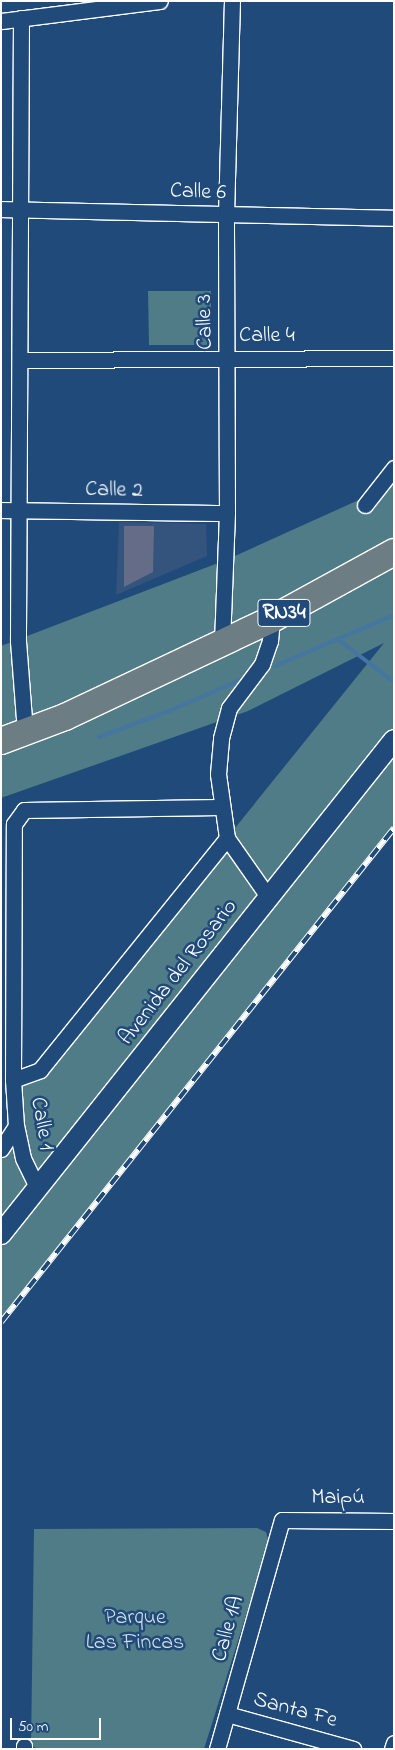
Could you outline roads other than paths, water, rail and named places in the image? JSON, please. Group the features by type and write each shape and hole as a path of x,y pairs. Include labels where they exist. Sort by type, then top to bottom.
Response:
{"highway":[{"name":"RN34","path":"1,741 65,717 272,619 394,552"},
{"name":"RN34","path":"12,723 170,668"}],"main road":[{"name":"Avenida del Rosario","path":"1,1234 394,740"}],"street":[{"path":"1,21 160,1"},
{"name":"Calle 3","path":"222,643 227,513 226,215 232,1"},
{"path":"12,723 18,641 21,18"},
{"name":"Calle 6","path":"1,209 394,218"},
{"name":"Calle 4","path":"20,360 394,358"},
{"path":"365,505 394,468"},
{"name":"Calle 2","path":"1,510 227,513"},
{"path":"269,898 227,838 220,807 220,738 229,708 262,664 270,641 272,619"},
{"name":"Calle 1","path":"38,1189 23,1158 16,1126 7,944 14,824 24,810 220,807"},
{"path":"13,1080 40,1070 227,838"},
{"path":"1,1149 16,1126"},
{"name":"Maipú","path":"282,1520 394,1521"},
{"name":"Calle 1A","path":"217,1749 282,1520"},
{"name":"Santa Fe","path":"227,1714 353,1749"},
{"path":"392,1749 394,1744"}],"waterway":[{"path":"275,666 394,615"},
{"path":"340,641 394,682"},
{"path":"99,737 167,712 245,678"}],"railway":[{"path":"1,1322 394,828"}],"park label":[{"name":"Parque Las Fincas","path":"135,1630"}]}
